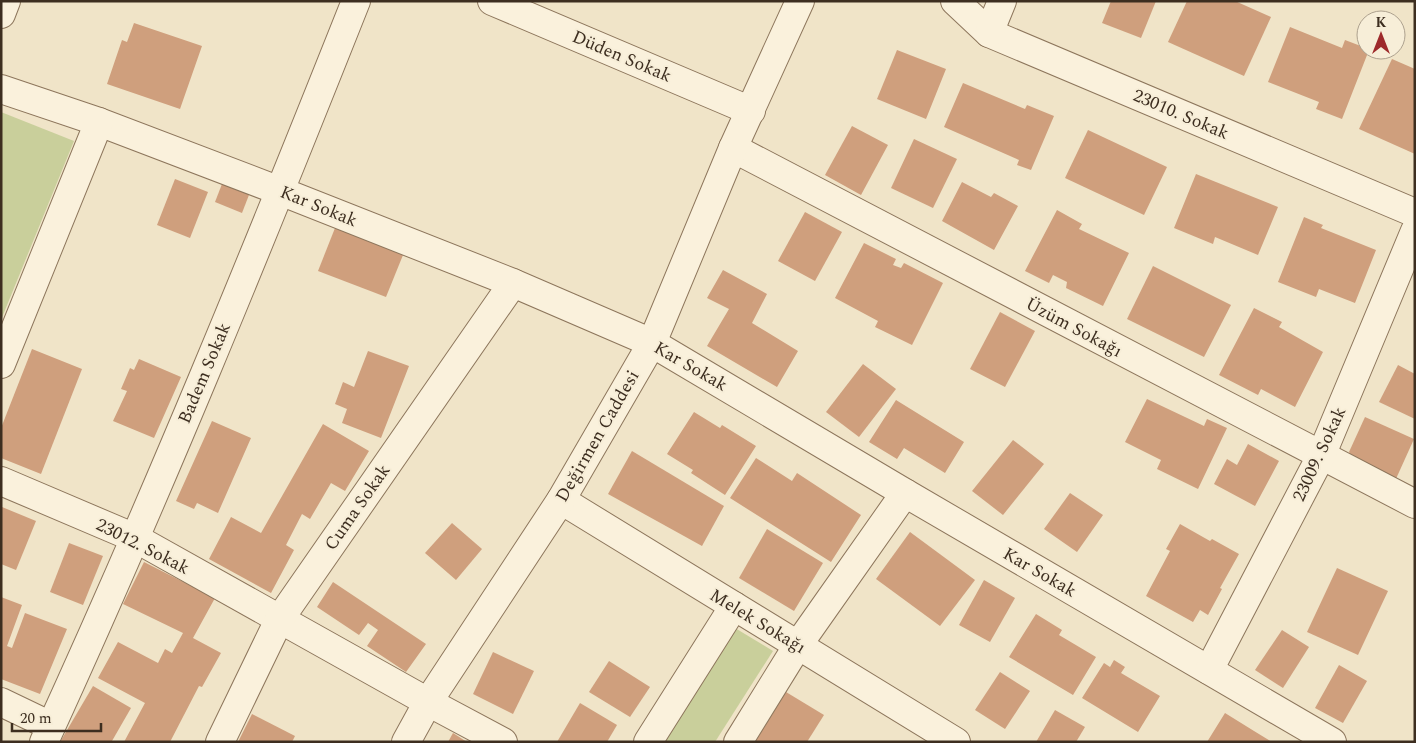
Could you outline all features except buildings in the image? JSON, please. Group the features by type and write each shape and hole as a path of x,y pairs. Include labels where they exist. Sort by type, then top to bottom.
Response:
{"street":[{"path":"1,14 6,1"},
{"name":"Badem Sokak","path":"48,734 135,538 280,191 356,1"},
{"name":"Düden Sokak","path":"492,1 751,111"},
{"name":"Değirmen Caddesi","path":"406,742 428,702 560,500 652,343 733,148 800,1"},
{"name":"23010. Sokak","path":"956,1 989,32 1415,213"},
{"path":"989,32 1002,1"},
{"name":"Kar Sokak","path":"1,89 100,122 280,191 513,283 652,343 1332,742"},
{"path":"1,364 100,122"},
{"name":"Üzüm Sokağı","path":"733,148 1415,504"},
{"name":"23009. Sokak","path":"1209,670 1321,456 1415,231"},
{"name":"Cuma Sokak","path":"220,742 279,620 513,283"},
{"name":"23012. Sokak","path":"1,481 135,538 279,620 503,742"},
{"path":"738,742 798,645 905,493"},
{"name":"Melek Sokağı","path":"560,500 956,742"},
{"path":"648,742 734,606"},
{"path":"1,702 48,734"}],"green space":[{"path":"1,112 74,141 1,320"},
{"path":"735,628 773,651 715,742 662,742"}]}
